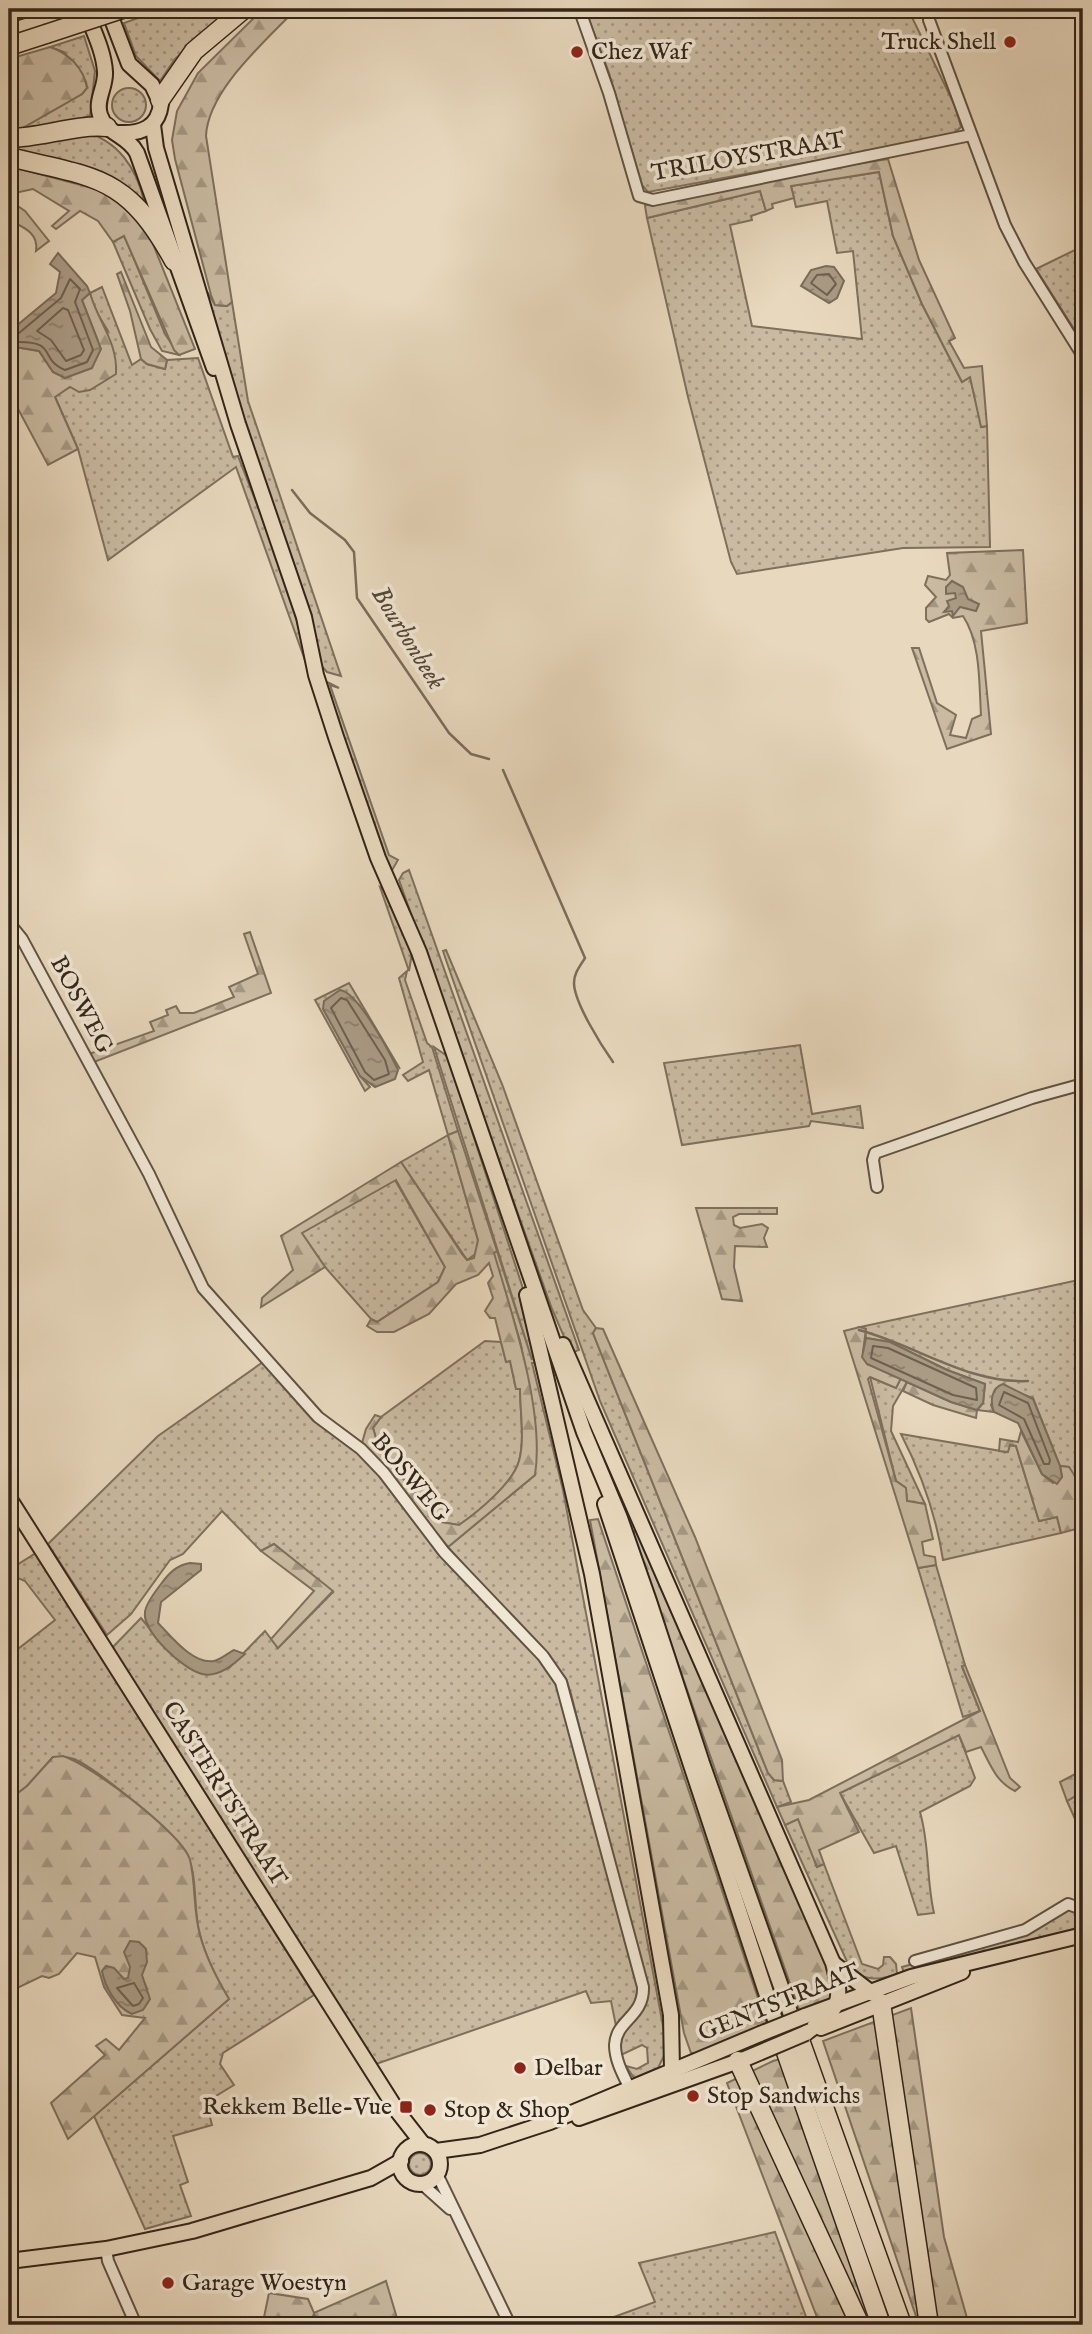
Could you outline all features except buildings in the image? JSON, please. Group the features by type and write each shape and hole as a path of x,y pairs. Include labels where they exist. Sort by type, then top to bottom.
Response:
{"highway":[{"path":"9,13 22,9"},
{"path":"9,46 122,9"},
{"path":"160,100 194,51 244,9"},
{"path":"9,138 47,135 88,126 113,130"},
{"path":"9,157 85,175 113,186 150,219 174,261"},
{"path":"875,1997 929,2325"},
{"path":"794,2032 881,2325"},
{"path":"794,2032 902,2325"},
{"path":"743,2053 860,2325"}],"main road":[{"path":"85,9 105,69 98,107 113,130 132,144 137,153 174,261 238,424"},
{"path":"108,9 129,64 152,85 160,100 159,115 153,125 140,132 113,130"},
{"path":"153,125 156,148 238,424 304,617 316,676 332,727 378,858 417,946 584,1433 587,1451 794,2032"},
{"path":"520,1249 536,1272 567,1355 833,1963 840,1992 833,2012"},
{"path":"520,1249 523,1284 592,1574 671,2015 683,2052 691,2063 712,2070"},
{"name":"CASTERTSTRAAT","path":"9,1498 400,2115 434,2159"},
{"path":"9,2261 106,2249 192,2231 371,2178 403,2155 434,2159 550,2122 573,2119 632,2094 712,2070 833,2012 1032,1948 1083,1935"},
{"path":"833,1963 848,1978 875,1997"},
{"name":"GENTSTRAAT","path":"632,2094 672,2070 691,2063 743,2053 760,2034 875,1997"},
{"path":"671,2015 672,2070"},
{"name":"CASTERTSTRAAT","path":"400,2115 403,2155 415,2182"},
{"path":"371,2178 415,2182 434,2159"}],"street":[{"path":"929,9 929,20 1005,225 1024,262 1083,356"},
{"name":"TRILOYSTRAAT","path":"580,11 609,93 639,196 653,200 971,135"},
{"name":"BOSWEG","path":"9,924 22,939 149,1174 202,1288 318,1417 377,1465 444,1552 543,1656 561,1682 643,1986 641,2004 616,2039 619,2064 632,2094"},
{"path":"877,1187 873,1160 875,1153 1032,1098 1083,1084"},
{"path":"915,1961 1025,1930 1068,1904 1079,1908 1083,1913"},
{"path":"434,2159 452,2211 510,2325"},
{"path":"415,2182 452,2211"},
{"path":"106,2249 108,2261 136,2325"}],"green space":[{"path":"163,9 233,9 175,59 160,81 136,56 124,23"},
{"path":"263,9 296,9 227,84 209,119 206,136 232,302 227,306 215,305 172,140 177,111 198,73"},
{"path":"585,9 908,9 955,106 961,127 951,136 648,192 642,185 609,73"},
{"path":"84,36 95,71 90,116 42,128 19,130 82,94 87,88 86,82 64,52 50,47"},
{"path":"50,47 74,62 87,88 82,94 19,130 9,130 9,59"},
{"path":"129,88 141,93 146,105 141,117 129,122 117,117 112,105 117,93"},
{"path":"84,132 107,142 124,158 131,167 144,201 125,186 9,152 9,143"},
{"path":"888,159 919,260 955,338 949,341 964,368 982,366 987,426 981,427 970,377 962,382 922,304 893,236 879,172 791,186 794,198 772,204 773,208 766,211 760,191 647,218 645,206 649,203 780,176"},
{"path":"9,166 115,194 145,224 195,349 179,355 174,350 124,236 113,242 98,221 80,211 56,229 52,226 69,211 33,189 15,193 9,186"},
{"path":"879,172 893,236 922,304 962,382 970,377 982,427 987,426 990,547 903,548 737,574 731,562 688,397 647,218 760,191 766,211 751,216 752,220 730,225 752,326 862,339 853,251 837,253 827,201 796,207 791,186"},
{"path":"9,200 25,211 49,241 36,251 32,235 9,220"},
{"path":"124,235 165,334 179,355 162,351 150,329 113,242"},
{"path":"1083,246 1083,343 1036,269"},
{"path":"121,272 151,347 167,360 165,369 147,364 141,359 130,311 117,274"},
{"path":"102,287 132,365 141,359 147,364 165,369 167,360 198,358 233,457 238,456 278,560 295,612 307,666 236,467 108,560 78,449 55,397 60,391 70,387 108,331 94,308 90,293"},
{"path":"90,293 111,342 116,374 90,390 79,392 70,387 55,397 78,449 48,465 9,392 9,346 39,351 53,372 65,378 92,368 98,341 82,300"},
{"path":"208,293 215,305 227,306 232,302 248,401 341,676 327,672 319,663 205,294"},
{"path":"1023,550 1027,623 981,631 991,734 947,749 912,648 919,648 937,703 956,715 950,735 966,738 972,719 981,715 978,664 973,638 963,616 953,618 949,614 929,622 926,619 926,608 936,597 925,585 928,576 946,580 950,575 947,553"},
{"path":"323,680 339,688 330,685 389,855 398,860 391,872"},
{"path":"409,870 579,1350 571,1353 552,1309 399,880 403,873"},
{"path":"380,887 385,890 412,953 409,971"},
{"path":"250,932 271,993 94,1062 89,1054 154,1031 150,1022 168,1015 166,1010 176,1006 180,1013 194,1013 234,997 229,987 258,974 244,934"},
{"path":"446,950 502,1084 583,1310 596,1328 593,1333 768,1773 774,1780 783,1781 791,1802 777,1807 600,1401 446,960 443,951"},
{"path":"407,971 405,980 427,1043 432,1047 458,1131 448,1135 429,1070 408,1081 403,1075 423,1062 399,978"},
{"path":"349,983 400,1069 391,1057 360,1076 370,1087 365,1091 315,1000"},
{"path":"800,1045 812,1114 860,1106 863,1128 811,1121 809,1126 682,1145 664,1063"},
{"path":"434,1047 447,1056 453,1073 527,1301 541,1363 532,1363 563,1490 666,2042 665,2054 658,2068 634,2078 626,2066 637,2069 648,2063 647,2048 642,2045 621,2055 620,2037 640,2015 647,1995 566,1679 448,1547 535,1475 531,1397 520,1341 493,1253 497,1251 532,1360"},
{"path":"458,1131 497,1251 494,1253 518,1333 531,1393 537,1450 535,1475 448,1547 362,1443 366,1429 375,1415 381,1417 373,1428 380,1452 441,1522 459,1525 485,1505 510,1478 521,1453 520,1389 516,1389 510,1361 506,1362 495,1318 490,1318 485,1311 493,1298 488,1283 493,1276 489,1263 478,1275 456,1284 429,1314 394,1332 377,1332 367,1326 371,1319 377,1322 438,1282 445,1267 396,1180 302,1233 325,1267 261,1307 262,1298 293,1270 281,1236 401,1162 462,1254 467,1260 474,1258 478,1240 448,1135"},
{"path":"448,1135 478,1240 477,1253 467,1260 401,1162"},
{"path":"395,1180 445,1267 438,1282 377,1322 371,1319 325,1267 301,1233"},
{"path":"696,1208 777,1208 777,1214 739,1214 733,1217 734,1225 740,1228 762,1224 768,1228 764,1238 767,1247 735,1246 734,1267 742,1301 722,1299"},
{"path":"1083,1279 1083,1501 1069,1467 1060,1466 1033,1398 999,1386 991,1405 994,1412 977,1410 983,1403 985,1384 947,1370 890,1342 866,1338 865,1329 860,1327"},
{"path":"860,1327 866,1329 863,1352 867,1364 901,1378 896,1388 870,1377 868,1379 896,1481 906,1488 907,1501 925,1504 933,1539 922,1542 924,1555 935,1557 936,1565 918,1568 844,1331"},
{"path":"596,1328 603,1329 695,1537 782,1760 783,1781 774,1780 768,1773 593,1333"},
{"path":"485,1341 501,1342 506,1361 510,1360 516,1388 520,1389 521,1453 510,1478 476,1513 459,1525 441,1522 380,1452 373,1428 381,1417"},
{"path":"263,1362 365,1458 432,1544 530,1648 556,1682 638,1990 633,2008 616,2026 611,2001 591,2003 586,1991 376,2064 112,1648 141,1618 168,1651 190,1667 229,1668 265,1631 278,1648 333,1592 274,1544 261,1551 222,1511 183,1554 170,1560 131,1614 107,1635 48,1544 158,1436"},
{"path":"870,1377 896,1388 901,1378 907,1382 893,1406 891,1431 925,1504 907,1501 905,1487 896,1481"},
{"path":"907,1382 951,1402 977,1410 976,1418 933,1405 903,1391"},
{"path":"1021,1431 1042,1474 1053,1483 1062,1477 1060,1466 1069,1467 1074,1474 1081,1496 1080,1528 1061,1533 1057,1517 1039,1521 1016,1446 1010,1445 1008,1452 999,1451 1000,1439 1018,1442"},
{"path":"901,1434 1007,1452 1009,1445 1016,1446 1039,1521 1057,1517 1061,1533 943,1560 927,1495"},
{"path":"1083,1501 1083,1527 1080,1528"},
{"path":"598,1519 767,2025 699,2053 691,2053 684,2033 590,1520"},
{"path":"636,1530 829,1968 835,1992 830,2000 800,2012 644,1567 633,1533"},
{"path":"274,1544 333,1591 278,1648 271,1639 314,1591 261,1551"},
{"path":"36,1553 314,1995 223,2053 220,2064 234,2085 216,2096 208,2109 212,2125 173,2136 188,2182 180,2185 191,2216 145,2229 94,2116 229,1999 212,1968 200,1935 188,1856 170,1833 100,1775 66,1757 53,1757 27,1786 9,1800 9,1656 55,1620 25,1581 13,1576 9,1570"},
{"path":"936,1565 965,1665 962,1667 980,1711 963,1717 918,1568"},
{"path":"965,1665 1010,1778 1020,1787 1015,1791 1003,1783 981,1747 966,1752 959,1735 840,1793 859,1832 819,1850 824,1864 817,1867 798,1819 785,1825 777,1807 809,1800 980,1711 962,1666"},
{"path":"959,1735 975,1778 970,1786 920,1812 934,1913 918,1915 896,1846 874,1853 840,1793"},
{"path":"63,1756 114,1786 154,1818 184,1848 192,1869 196,1917 202,1944 229,1999 68,2139 51,2103 105,2055 96,2046 106,2039 119,2050 145,2018 122,2015 104,1987 95,1957 77,1953 59,1974 49,1978 42,1976 9,1992 9,1800 27,1786 53,1757"},
{"path":"1083,1770 1083,1786 1075,1788 1077,1795 1067,1801 1060,1782"},
{"path":"1083,1786 1083,1837 1067,1801 1076,1795 1074,1788"},
{"path":"798,1819 817,1867 824,1864 862,1964 878,1969 883,1965 884,1957 890,1957 896,1964 897,1974 884,1978 865,1977 849,1966 785,1825"},
{"path":"1075,1908 1083,1917 1082,1927 904,1973 902,1967 1008,1938 1062,1910"},
{"path":"911,2008 944,2237 969,2325 919,2325 823,2041"},
{"path":"787,2057 878,2325 820,2325 727,2083"},
{"path":"420,2153 428,2156 431,2164 428,2172 420,2175 412,2172 409,2164 412,2156"},
{"path":"775,2232 809,2325 592,2325 655,2302 639,2263"},
{"path":"386,2281 399,2325 319,2325 314,2314 309,2325 267,2325 263,2322 269,2293 308,2299 314,2313"}],"water":[{"path":"58,253 87,286 90,293 82,300 101,349 92,368 65,378 53,372 39,351 9,346 9,332 56,293 60,272 50,264"},
{"path":"834,267 844,281 837,298 829,303 801,286 811,270"},
{"path":"952,581 963,587 968,599 979,604 976,611 960,607 953,616 952,611 944,612 949,606 947,601 956,598 955,593 946,594 946,587"},
{"path":"340,990 356,1001 373,1024 398,1070 395,1079 375,1087 360,1076 323,1009 324,1001"},
{"path":"866,1338 890,1342 947,1370 985,1384 983,1403 977,1410 951,1402 867,1364 862,1357"},
{"path":"1003,1384 1033,1399 1060,1466 1062,1477 1057,1484 1042,1474 1018,1423 994,1412 992,1396"},
{"path":"190,1563 201,1564 201,1570 161,1602 158,1623 198,1659 214,1661 234,1650 245,1654 226,1669 214,1674 194,1671 175,1658 150,1630 146,1620 147,1605 164,1580 177,1568"},
{"path":"130,1941 139,1942 146,1949 147,1962 142,1975 150,1999 143,2010 132,2014 121,2007 112,1996 102,1971 106,1966 114,1968 124,1979 128,1978 130,1967 124,1952"}],"waterway":[{"name":"Bourbonbeek","path":"292,490 310,513 345,540 354,552 357,598 449,733 471,754 489,759"},
{"name":"Bourbonbeek","path":"503,770 585,958 574,979 578,1001 595,1035 613,1062"},
{"name":"Bourbonbeek","path":"859,1330 963,1370 1006,1380 1028,1381"}],"place":[{"name":"Truck Shell","path":"1010,42"},
{"name":"Chez Waf","path":"577,52"},
{"name":"Delbar","path":"520,2068"},
{"name":"Stop Sandwichs","path":"693,2096"},
{"name":"Rekkem Belle-Vue","path":"406,2107"},
{"name":"Stop & Shop","path":"430,2110"},
{"name":"Garage Woestyn","path":"168,2283"}]}
